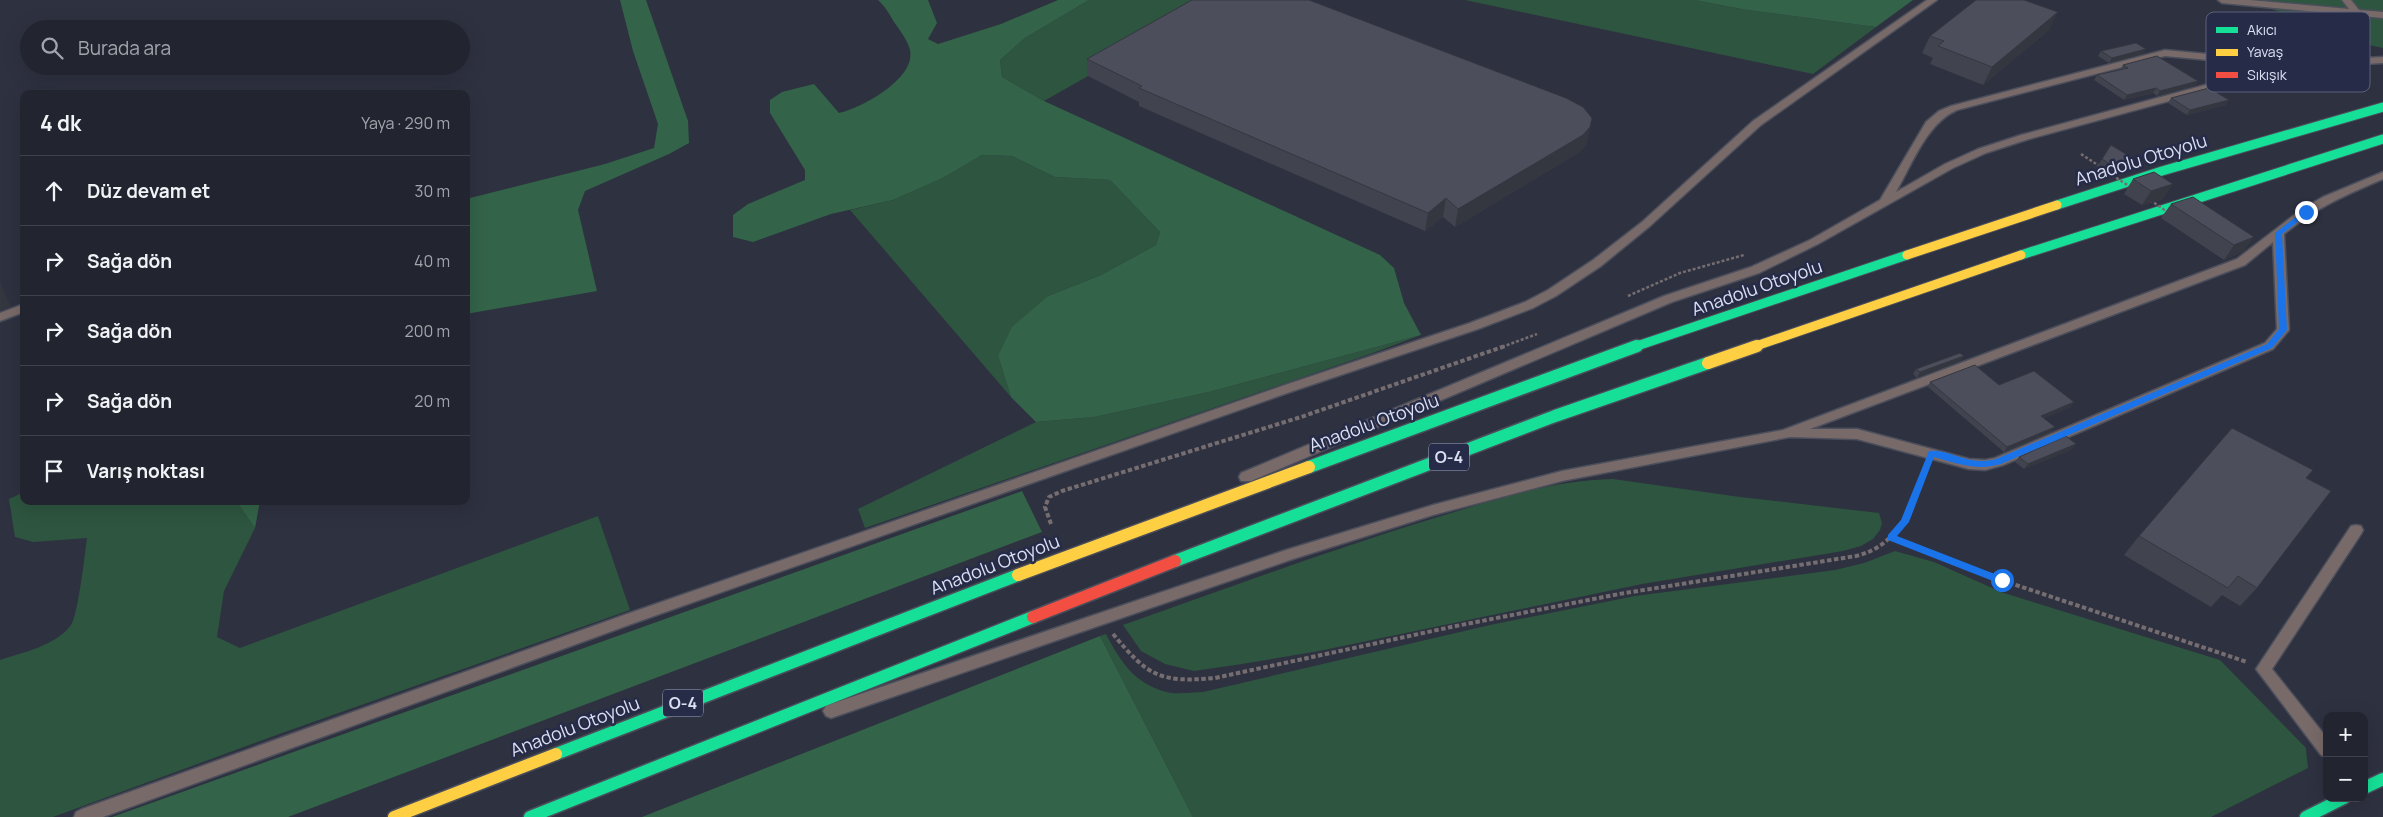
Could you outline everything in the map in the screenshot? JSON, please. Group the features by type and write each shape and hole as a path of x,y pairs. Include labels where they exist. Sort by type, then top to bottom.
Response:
{"highway":[{"name":"Anadolu Otoyolu","path":"394,817 974,591 1594,361 2162,171 2383,107"},
{"name":"O-4","path":"530,817 1082,597 1555,416 2075,236 2383,139"},
{"path":"2368,786 2383,779"},
{"path":"2306,817 2336,802"}],"lane":[{"path":"82,817 632,618 1522,308 1552,293 1597,263 1646,224 1757,123 1933,0"},
{"path":"2222,0 2339,12"},
{"path":"2346,0 2356,12"},
{"path":"2370,14 2383,15"},
{"path":"1885,201 1930,124 1942,113 1954,108 2165,53 2206,57"},
{"path":"2370,61 2383,60"},
{"path":"974,591 1668,299 1755,270 1814,242 1949,166 1982,151 2206,88"},
{"path":"545,811 1072,627 1291,554 1414,516 1502,490 1562,476 1785,434 2241,262 2306,212 2327,199 2383,175"},
{"path":"1785,434 1857,434 1969,464 1985,465 1998,462 2269,346 2283,330 2278,233"},
{"path":"0,317 20,310"},
{"path":"2323,745 2263,669 2356,530"}],"path":[{"path":"2080,154 2137,191"},
{"path":"2145,197 2177,218"},
{"path":"1620,300 1680,273 1746,255"},
{"path":"1051,524 1045,507 1049,498 1062,492 1294,420 1546,331"},
{"path":"1113,634 1139,666 1158,678 1182,682 1215,678 1451,626 1619,594 1836,560 1867,553 1891,538 1905,522 1932,453"},
{"path":"1891,538 2002,580 2239,659"}],"green space":[{"path":"620,0 646,0 688,121 689,143 669,154 585,191 578,210 597,291 470,313 470,198 605,164 654,148 658,124 633,51"},
{"path":"878,0 928,0 937,23 928,39 938,44 1001,24 1058,0 1089,0 1025,38 1000,60 1002,77 1044,101 1380,255 1394,268 1404,303 1421,335 1209,392 1094,417 1036,422 1011,397 998,356 1012,327 1048,296 1101,275 1156,245 1160,232 1110,180 1055,177 1012,156 982,155 943,178 893,200 831,214 753,242 733,237 733,215 748,204 805,180 805,170 770,113 770,100 782,92 814,84 839,113 873,99 896,81 905,71 910,61 909,46"},
{"path":"1089,0 1222,0 1044,101 1002,77 1000,60 1025,38"},
{"path":"1465,0 1694,0 1747,10 1876,27 1813,74"},
{"path":"1694,0 1913,0 1876,27 1747,10"},
{"path":"2251,0 2383,0 2383,48 2370,45 2370,12 2279,12"},
{"path":"982,155 1012,156 1055,177 1110,180 1160,232 1156,245 1101,275 1048,296 998,356 1011,397 850,210 893,200 943,178"},
{"path":"1421,335 865,528 858,509 1036,422 1094,417 1209,392"},
{"path":"1613,479 1740,497 1879,513 1882,523 1880,530 1873,539 1861,546 1843,551 1642,584 1319,651 1194,671 1165,664 1141,651 1123,625 1389,532 1474,506 1519,493 1566,483"},
{"path":"1022,491 1042,532 288,817 112,817"},
{"path":"20,494 20,505 239,505 255,528 224,591 217,637 240,648 598,516 630,610 282,733 53,817 0,817 0,660 48,643 57,638 71,625 79,597 87,538 33,542 15,537 9,499"},
{"path":"239,505 259,505 255,528"},
{"path":"1895,551 1934,562 2001,592 2220,660 2306,748 2308,768 2211,817 1193,817 1100,636 1106,634 1124,664 1149,685 1172,693 1203,692 1490,625 1635,596 1835,570 1864,563"},
{"path":"1100,636 1193,817 642,817"}],"building":[{"path":"1192,0 1309,0 1566,98 1583,107 1592,118 1590,127 1583,135 1458,209 1446,198 1428,213 1139,88 1142,86 1087,59"},
{"path":"1976,0 2024,0 2058,12 1992,67 1938,46 1944,41 1930,36"},
{"path":"2136,43 2146,49 2112,58 2101,51"},
{"path":"2157,56 2198,81 2160,91 2156,88 2127,95 2097,75 2128,68 2123,65"},
{"path":"2206,89 2206,92 2216,92 2229,100 2190,110 2171,98"},
{"path":"2111,145 2134,159 2113,166 2102,159"},
{"path":"2154,172 2173,184 2151,191 2133,179"},
{"path":"2193,197 2254,237 2234,245 2171,204"},
{"path":"1960,353 1964,356 1920,372 1916,369"},
{"path":"1975,365 1999,385 2034,371 2074,402 2041,416 2055,427 2007,447 1930,382"},
{"path":"2232,428 2313,470 2306,478 2331,491 2257,588 2238,576 2228,588 2139,536"},
{"path":"2066,436 2076,444 2028,464 2019,457"}],"traffic: fast":[{"path":"2057,205 2162,171 2383,107"},
{"path":"2021,255 2383,139"},
{"path":"1309,467 1593,361 1907,255"},
{"path":"1175,561 1555,416 1708,363"},
{"path":"556,754 1018,575"},
{"path":"530,817 1033,617"},
{"path":"2368,786 2383,779"},
{"path":"2306,817 2336,802"}],"traffic: slow":[{"path":"1907,255 2057,205"},
{"path":"1708,363 2021,255"},
{"path":"1018,575 1309,467"},
{"path":"394,817 556,754"}],"traffic: jam":[{"path":"1033,617 1175,561"}],"route":[{"path":"2002,580 1891,538 1905,522 1932,453 1969,464 1985,465 1998,462 2269,346 2278,338 2283,330 2278,233 2306,212"}]}
